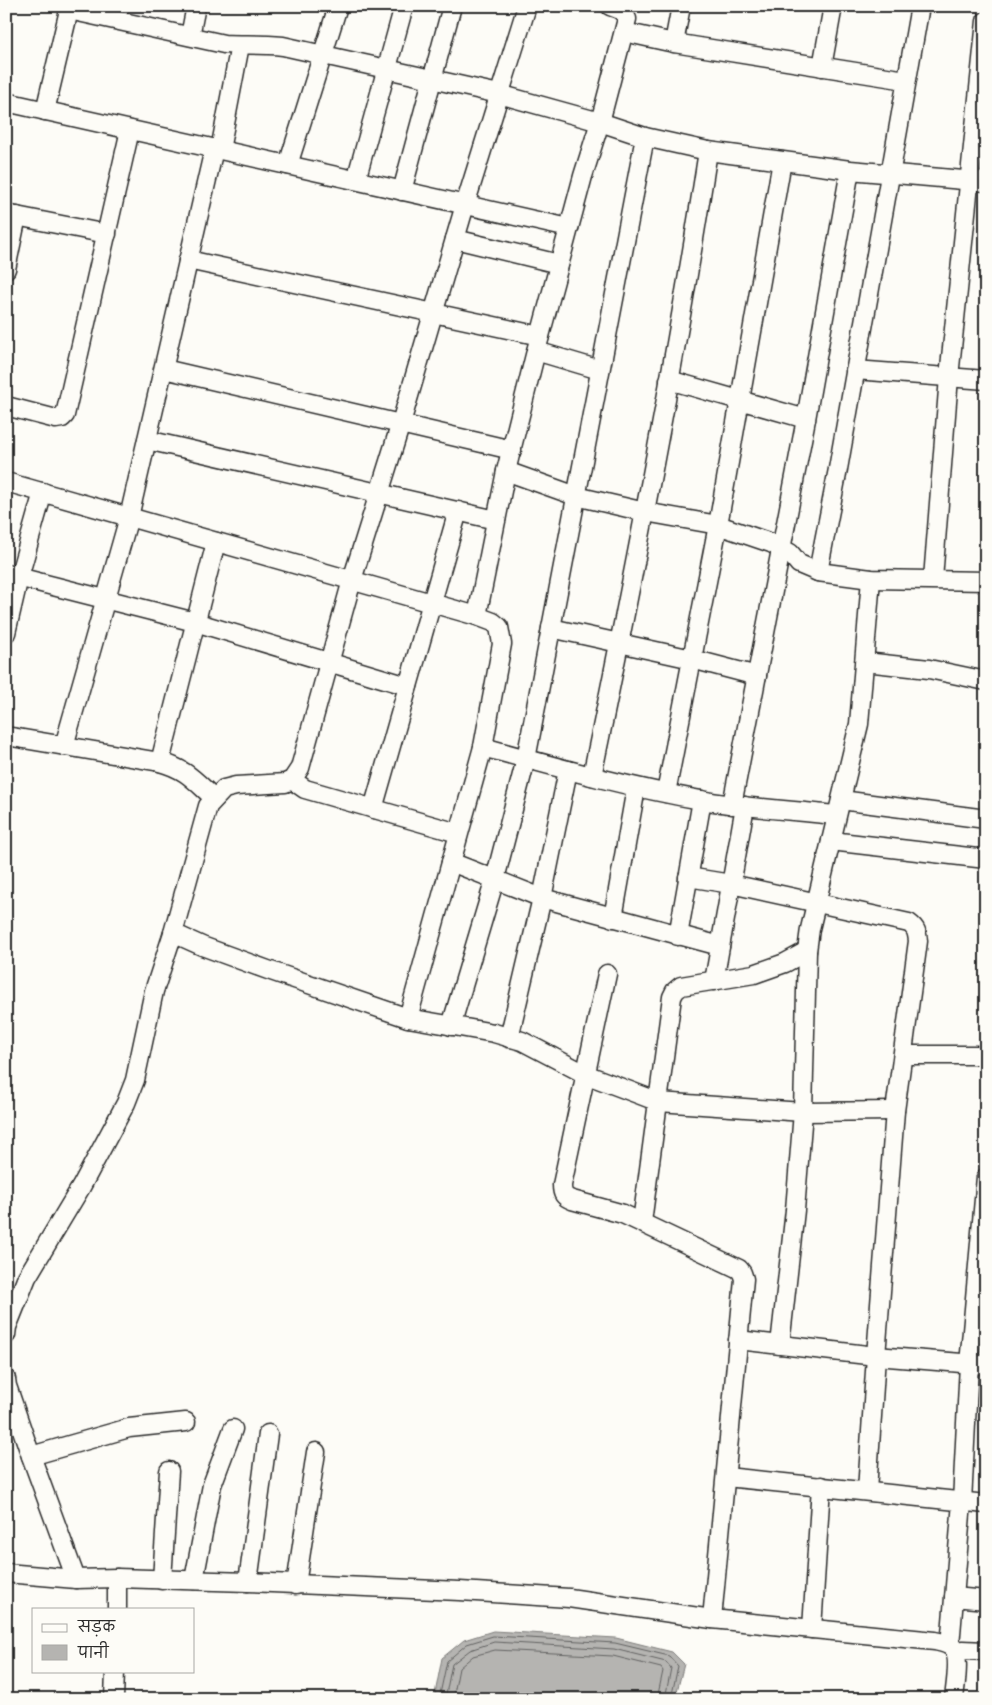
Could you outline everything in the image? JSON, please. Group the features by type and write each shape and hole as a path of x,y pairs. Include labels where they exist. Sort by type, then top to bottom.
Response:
{"street":[{"path":"190,36 196,6"},
{"path":"288,165 338,6"},
{"path":"356,180 404,6"},
{"path":"402,191 452,6"},
{"path":"6,1335 7,1327 27,1277 81,1187 126,1103 135,1080 154,991 173,933 208,806 224,789 236,786 285,783 292,780 300,768 352,580 401,423 465,204 527,6"},
{"path":"477,616 506,471 582,176 600,122 627,19 624,12 619,8 610,6"},
{"path":"674,43 681,6"},
{"path":"822,67 833,6"},
{"path":"818,572 920,6"},
{"path":"45,111 70,8 113,13 224,44 282,46 387,69 499,94 600,122 645,137 708,150 850,170 978,182"},
{"path":"934,579 949,376 978,182 986,20"},
{"path":"624,32 674,43 906,80"},
{"path":"64,746 129,517 188,260 217,150 240,45"},
{"path":"6,102 569,228"},
{"path":"6,406 56,420 66,414 130,130"},
{"path":"451,1026 495,879 526,759 645,137"},
{"path":"592,776 620,642 688,280 708,150"},
{"path":"666,793 718,526 782,161"},
{"path":"714,981 731,884 738,806 756,676 806,419 850,170"},
{"path":"6,269 12,215 106,234"},
{"path":"455,239 559,264"},
{"path":"188,260 433,313 538,344 600,370"},
{"path":"164,369 512,450"},
{"path":"855,370 986,380"},
{"path":"669,380 806,419"},
{"path":"147,440 496,520"},
{"path":"506,471 576,496 644,512 718,526 781,548 799,564 818,572 871,579 986,581"},
{"path":"6,482 477,616 493,622 499,627 502,644 484,747 458,833 408,1018"},
{"path":"6,633 13,576 43,492"},
{"path":"373,809 458,511"},
{"path":"160,762 216,542"},
{"path":"13,576 195,622 408,686"},
{"path":"780,1345 795,1210 803,1112 807,951 810,929 818,903 859,724 871,579"},
{"path":"551,628 620,642 756,676"},
{"path":"865,662 929,669 986,680"},
{"path":"6,736 176,766 214,798"},
{"path":"484,747 636,788 738,806 839,807 986,818"},
{"path":"509,1038 542,898 568,770"},
{"path":"292,780 305,789 458,833"},
{"path":"613,918 636,788"},
{"path":"678,936 702,800"},
{"path":"831,841 986,860"},
{"path":"451,862 542,898 720,946"},
{"path":"688,877 731,884 908,923 914,927 917,933 918,941 896,1111 867,1491"},
{"path":"173,933 202,946 268,970 408,1018 494,1033 522,1041 585,1074 659,1102 803,1112 896,1111"},
{"path":"642,1222 674,991 681,986 754,974 786,962 807,951"},
{"path":"607,974 562,1185 562,1193 572,1200 623,1214 642,1222 739,1270 744,1279 712,1619"},
{"path":"903,1054 986,1055"},
{"path":"954,1699 957,1662 953,1649 954,1598 977,1365 986,1177"},
{"path":"738,1340 876,1356 977,1365"},
{"path":"6,1379 31,1456 76,1579"},
{"path":"31,1456 129,1428 186,1422"},
{"path":"194,1580 212,1486 233,1429"},
{"path":"248,1582 268,1434"},
{"path":"296,1585 316,1452"},
{"path":"162,1580 169,1471"},
{"path":"726,1476 986,1504"},
{"path":"812,1629 821,1486"},
{"path":"6,1573 76,1579 118,1578 248,1582 460,1591 569,1598 712,1619 934,1641 953,1649 986,1651"},
{"path":"116,1608 118,1578"},
{"path":"954,1598 986,1600"},
{"path":"114,1699 115,1672"}],"water":[{"path":"493,1631 616,1638 672,1652 684,1664 675,1699 434,1699 442,1658 464,1640"}]}
